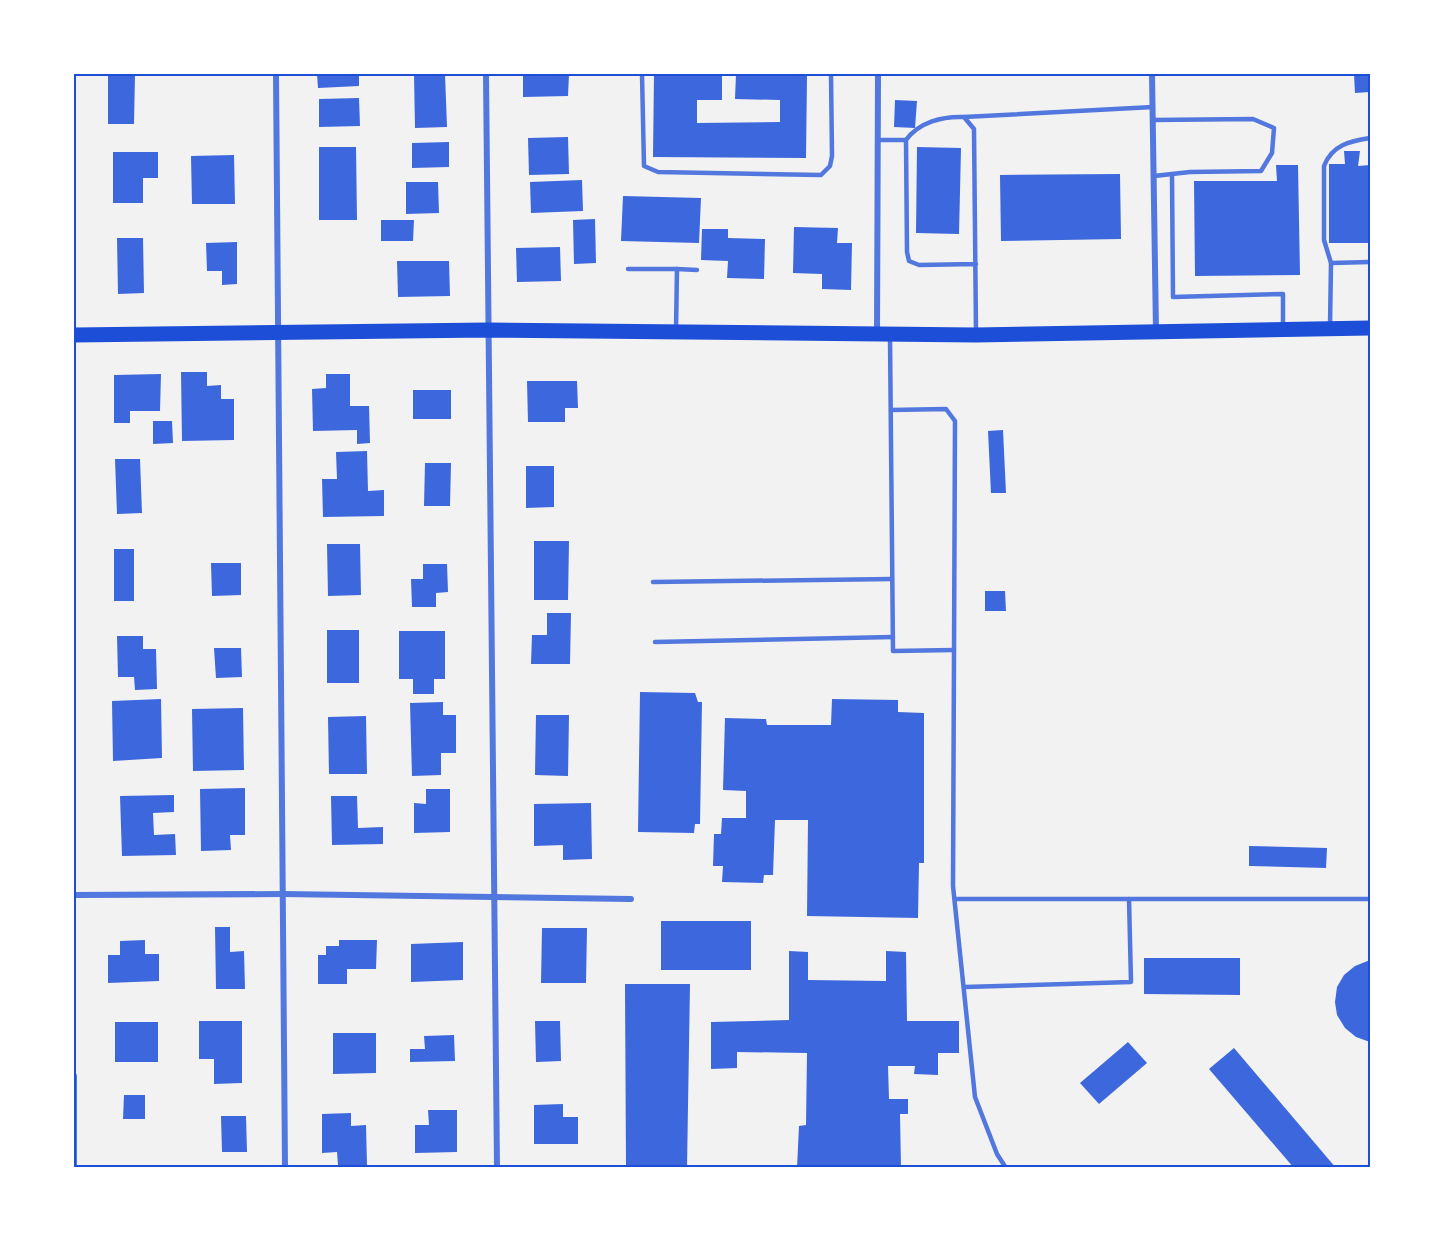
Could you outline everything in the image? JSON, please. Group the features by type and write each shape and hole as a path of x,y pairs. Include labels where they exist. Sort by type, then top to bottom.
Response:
{"main road":[{"path":"74,335 488,330 976,335 1156,334 1371,328"}],"street":[{"path":"276,74 285,1167"},
{"path":"486,74 497,1167"},
{"path":"878,74 884,335"},
{"path":"1152,74 1156,334"},
{"path":"74,895 282,894 631,899"},
{"path":"74,1076 74,1167"}],"lane":[{"path":"642,74 644,166 658,172 821,176 830,166 832,156 831,74"},
{"path":"976,264 919,266 909,261 906,140 912,132 936,120 964,117 1153,107"},
{"path":"964,117 974,129 976,335"},
{"path":"1153,120 1253,119 1274,128 1272,153 1261,171 1190,172 1172,176 1154,176"},
{"path":"1330,329 1331,263 1324,240 1324,166 1328,155 1335,148 1353,141 1371,138"},
{"path":"878,140 906,140"},
{"path":"1172,176 1173,297 1283,294 1283,330"},
{"path":"1331,263 1371,262"},
{"path":"628,269 697,270"},
{"path":"675,333 677,269"},
{"path":"884,335 891,410 893,651 954,650"},
{"path":"891,410 946,409 955,421 954,899 975,1097 997,1154 1006,1167"},
{"path":"653,582 892,579"},
{"path":"655,642 893,637"},
{"path":"954,899 1371,899"},
{"path":"964,987 1131,982 1129,899"}],"building":[{"path":"108,74 135,74 134,124 108,124"},
{"path":"317,74 359,74 359,86 318,88"},
{"path":"414,74 445,74 447,127 415,128"},
{"path":"523,74 569,74 568,96 523,97"},
{"path":"654,74 722,74 722,100 697,100 697,123 780,122 780,100 735,99 736,74 807,74 806,158 653,157"},
{"path":"1354,74 1370,74 1370,92 1355,93"},
{"path":"359,98 360,126 319,127 319,99"},
{"path":"895,100 917,101 915,128 894,127"},
{"path":"568,137 569,174 529,175 528,138"},
{"path":"449,142 449,167 412,168 412,143"},
{"path":"319,147 356,147 357,220 319,220"},
{"path":"917,147 961,148 959,234 916,233"},
{"path":"1344,151 1360,151 1358,166 1370,165 1370,243 1329,243 1329,164 1345,164"},
{"path":"113,152 158,152 158,178 143,178 143,203 113,203"},
{"path":"234,155 235,204 192,204 191,156"},
{"path":"1276,165 1298,165 1300,275 1195,276 1194,181 1277,181"},
{"path":"1120,174 1121,239 1001,241 1000,175"},
{"path":"582,180 583,211 531,213 530,182"},
{"path":"406,182 438,182 439,213 406,214"},
{"path":"623,196 701,198 699,243 621,241"},
{"path":"595,219 596,263 574,264 573,220"},
{"path":"381,220 414,220 413,241 381,241"},
{"path":"794,227 838,228 837,243 852,243 851,290 822,289 822,274 793,273"},
{"path":"702,229 728,229 728,238 765,239 764,279 727,278 728,261 701,260"},
{"path":"117,238 143,238 144,293 118,294"},
{"path":"237,242 237,284 222,285 222,271 207,271 206,243"},
{"path":"560,247 561,281 517,282 516,248"},
{"path":"397,261 449,261 450,296 398,297"},
{"path":"181,372 207,372 207,386 221,385 221,399 234,399 234,440 182,441"},
{"path":"161,374 160,411 130,411 130,423 114,423 114,375"},
{"path":"326,374 350,374 350,406 369,406 370,443 357,444 357,430 313,431 312,389 326,388"},
{"path":"527,381 577,381 578,408 565,408 565,422 528,422"},
{"path":"413,390 451,390 451,419 413,419"},
{"path":"153,421 172,421 173,443 153,444"},
{"path":"1003,430 1006,493 991,493 988,431"},
{"path":"367,451 368,491 384,490 384,516 323,517 322,479 337,479 336,452"},
{"path":"115,459 140,459 142,513 117,514"},
{"path":"425,463 451,463 450,506 424,506"},
{"path":"526,466 554,466 554,507 526,508"},
{"path":"534,541 569,541 568,600 534,600"},
{"path":"327,544 360,544 361,595 328,596"},
{"path":"114,549 134,549 134,601 114,601"},
{"path":"211,563 241,563 241,595 212,596"},
{"path":"423,564 447,564 448,592 436,593 436,607 412,607 411,579 423,579"},
{"path":"985,591 1005,591 1006,611 985,611"},
{"path":"547,613 571,613 570,664 531,664 532,635 547,635"},
{"path":"327,630 359,630 359,683 327,683"},
{"path":"399,631 445,631 445,679 434,679 434,694 413,694 413,679 399,679"},
{"path":"117,636 143,636 143,649 156,649 157,689 135,690 134,677 118,677"},
{"path":"214,648 241,648 242,677 216,678"},
{"path":"640,692 695,693 698,702 702,702 700,824 695,824 694,833 638,832"},
{"path":"161,699 162,758 113,761 112,701"},
{"path":"832,699 898,700 898,712 924,713 924,863 919,863 918,918 807,916 808,820 775,820 773,875 764,875 763,883 722,882 723,866 713,866 714,834 721,834 722,818 746,818 746,791 723,790 725,718 766,719 767,725 831,725"},
{"path":"443,702 443,715 456,715 456,753 441,753 441,775 412,776 410,703"},
{"path":"243,708 244,770 193,771 192,709"},
{"path":"536,715 569,715 568,776 535,775"},
{"path":"366,716 367,774 329,774 328,717"},
{"path":"245,788 245,835 230,835 231,850 201,851 200,789"},
{"path":"426,789 450,789 450,832 414,833 414,803 426,804"},
{"path":"174,795 174,812 153,813 154,835 175,834 176,855 122,856 120,796"},
{"path":"331,796 357,796 358,828 383,827 383,844 332,845"},
{"path":"591,803 592,859 563,860 563,845 534,846 534,804"},
{"path":"1249,846 1327,848 1326,868 1249,866"},
{"path":"661,921 751,921 751,970 661,970"},
{"path":"215,927 230,927 230,952 244,951 245,989 216,989"},
{"path":"542,928 587,928 586,983 541,983"},
{"path":"145,940 145,954 159,954 159,981 108,983 108,955 120,955 120,941"},
{"path":"339,940 377,940 376,969 347,969 347,984 318,984 318,955 326,955 326,946 339,946"},
{"path":"463,942 463,980 411,982 411,944"},
{"path":"789,951 808,952 808,980 886,981 886,951 906,952 907,1021 959,1021 959,1053 938,1053 938,1075 914,1074 915,1066 888,1066 889,1099 908,1099 908,1114 900,1114 901,1168 797,1168 799,1126 806,1125 807,1053 737,1052 737,1068 711,1069 711,1022 789,1020"},
{"path":"1144,958 1240,958 1240,995 1144,994"},
{"path":"1370,960 1370,1042 1356,1037 1345,1028 1337,1015 1335,1002 1337,987 1344,975 1355,966"},
{"path":"625,984 690,984 687,1168 626,1168"},
{"path":"199,1021 242,1021 242,1083 214,1084 214,1059 199,1059"},
{"path":"535,1021 560,1021 561,1061 536,1062"},
{"path":"115,1022 158,1022 158,1062 115,1062"},
{"path":"333,1033 376,1033 376,1073 333,1074"},
{"path":"454,1035 455,1061 410,1062 410,1049 425,1049 424,1036"},
{"path":"1128,1042 1147,1063 1099,1104 1080,1083"},
{"path":"1234,1048 1336,1168 1294,1168 1209,1069"},
{"path":"124,1095 145,1095 145,1119 123,1119"},
{"path":"563,1104 563,1117 578,1117 578,1144 534,1144 534,1105"},
{"path":"428,1110 457,1110 457,1152 415,1153 415,1125 429,1125"},
{"path":"351,1113 351,1126 366,1125 367,1165 338,1165 337,1152 322,1153 322,1114"},
{"path":"221,1116 246,1116 247,1152 222,1152"}]}
